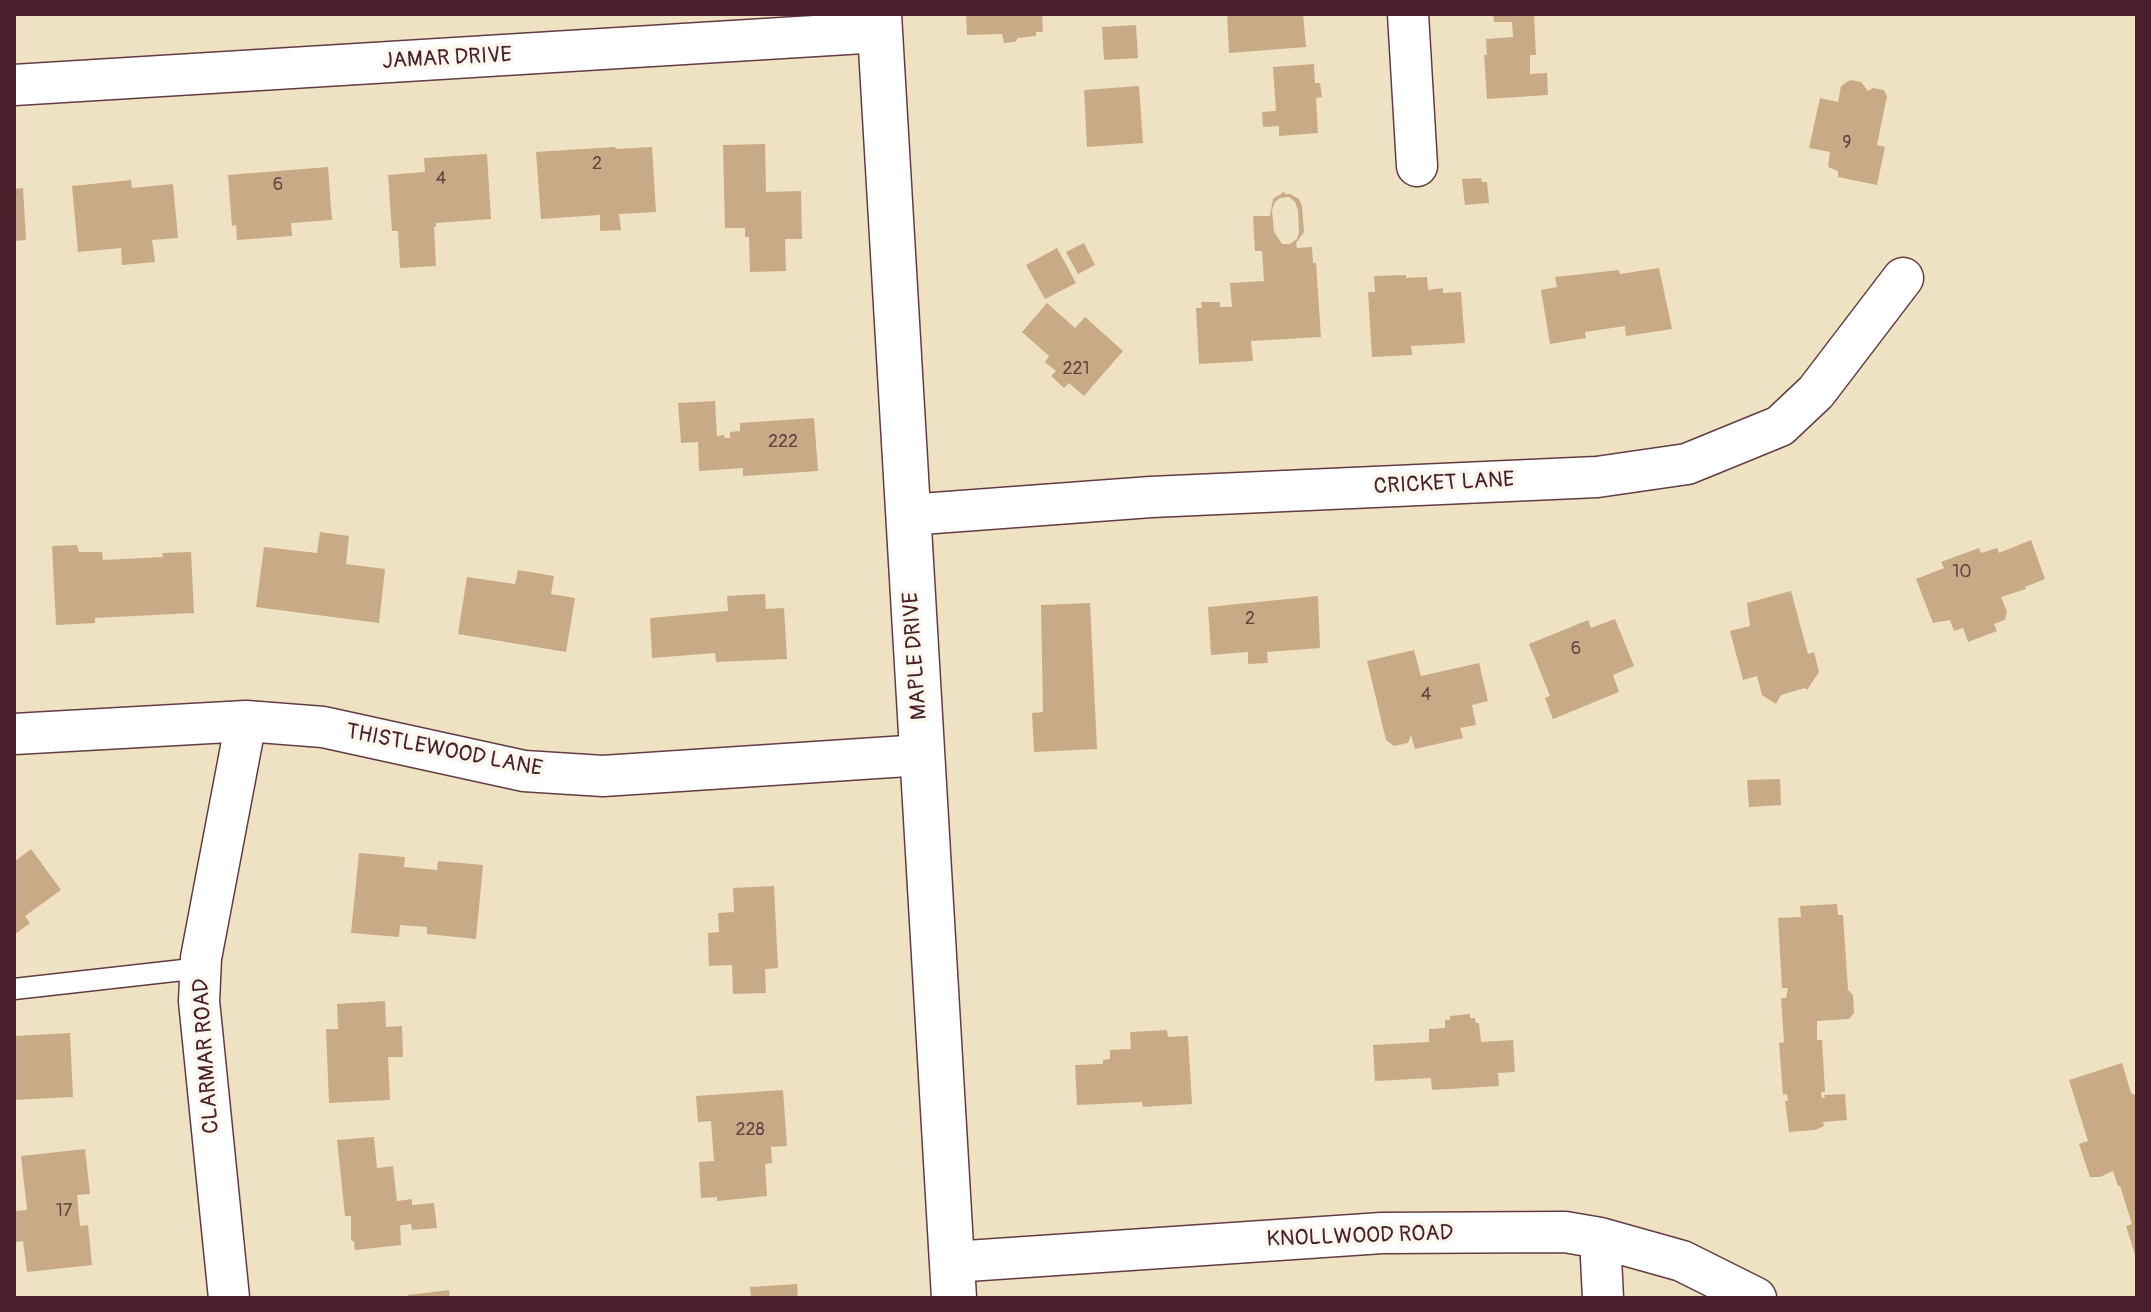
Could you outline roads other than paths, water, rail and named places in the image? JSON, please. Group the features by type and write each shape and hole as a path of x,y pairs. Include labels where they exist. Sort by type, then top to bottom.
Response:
{"street":[{"path":"1408,14 1417,166"},
{"name":"JAMAR DRIVE","path":"14,85 880,23"},
{"name":"MAPLE DRIVE","path":"880,23 953,1280"},
{"name":"CRICKET LANE","path":"907,515 1151,497 1597,477 1687,464 1780,426 1816,392 1903,278"},
{"name":"THISTLEWOOD LANE","path":"14,734 246,721 323,727 524,771 603,776 922,755"},
{"name":"CLARMAR ROAD","path":"229,1298 199,1001 201,968 246,721"},
{"name":"KNOLLWOOD ROAD","path":"953,1280 1382,1233 1565,1232 1600,1238 1682,1261 1756,1298"},
{"path":"1600,1238 1603,1298"}],"lane":[{"path":"14,989 201,968"}]}
